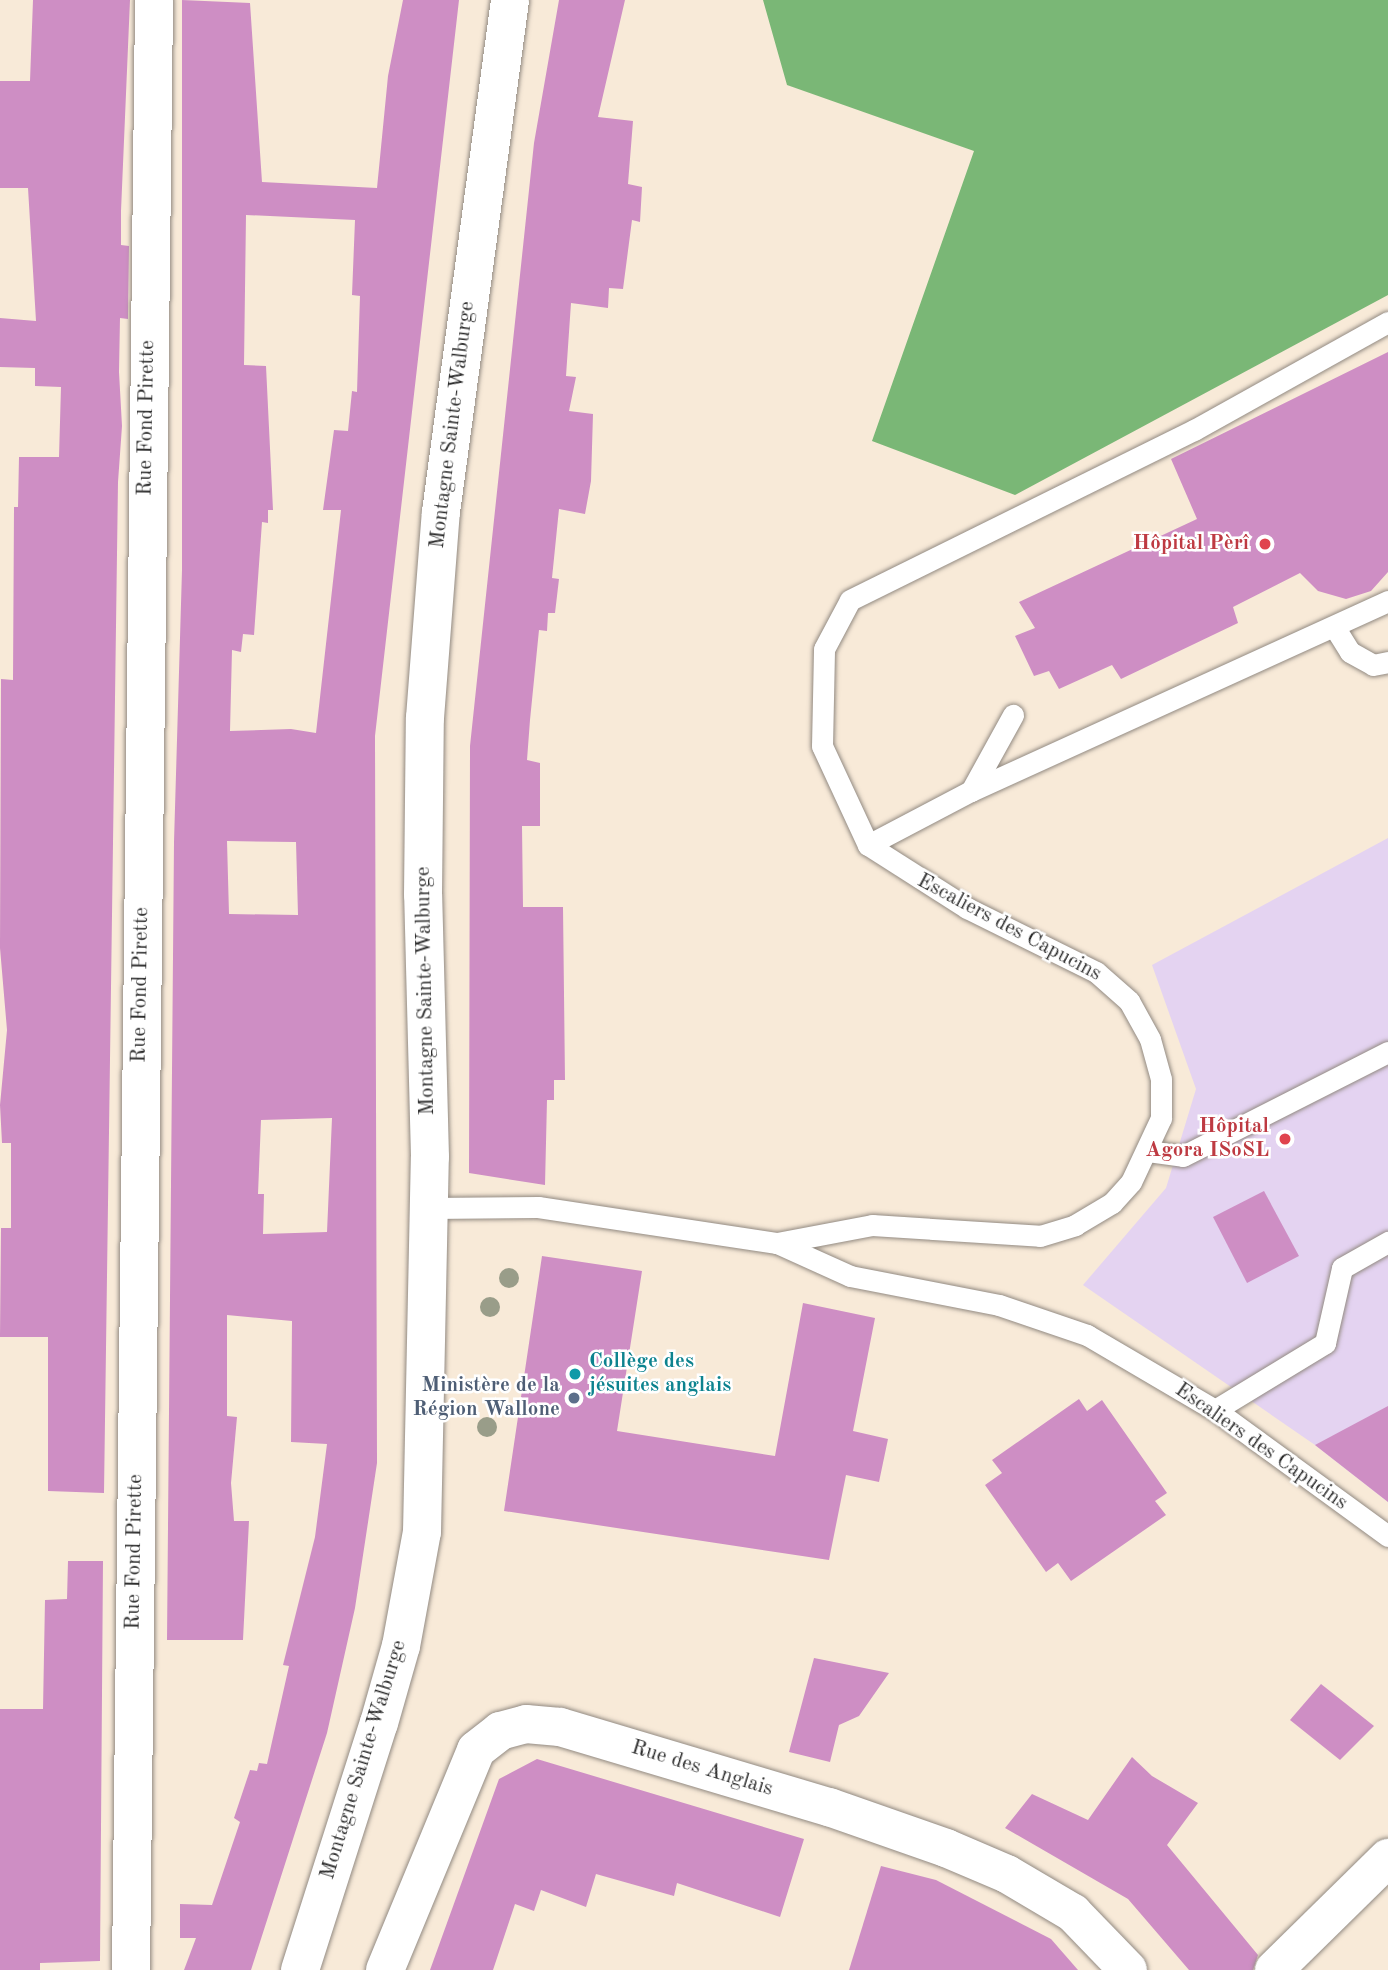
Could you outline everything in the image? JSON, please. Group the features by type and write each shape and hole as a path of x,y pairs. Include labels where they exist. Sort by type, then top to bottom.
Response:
{"street":[{"name":"Rue Fond Pirette","path":"131,1970 154,0"},
{"name":"Montagne Sainte-Walburge","path":"300,1970 380,1723 401,1646 422,1532 430,1208 423,895 425,718 442,499 510,0"},
{"name":"Rue des Anglais","path":"385,1970 476,1750 500,1731 526,1724 573,1731 830,1807 946,1848 1007,1874 1073,1913 1128,1970"},
{"path":"1274,1970 1388,1858"}],"lane":[{"path":"1388,322 1194,430 850,600 824,649 822,746 868,845 971,791 1335,628 1388,601"},
{"path":"1335,628 1350,652 1373,665 1388,662"},
{"path":"971,791 1013,715"},
{"name":"Escaliers des Capucins","path":"776,1243 872,1225 1040,1236 1074,1225 1112,1203 1148,1151 1161,1118 1161,1079 1150,1040 1129,1001 1097,972 967,908 868,845"},
{"path":"1148,1151 1183,1156 1388,1052"},
{"name":"Escaliers des Capucins","path":"430,1208 538,1207 776,1243 850,1276 999,1305 1087,1335 1215,1410 1388,1536"},
{"path":"1215,1410 1325,1343 1342,1268 1388,1242"}],"shaded area":[{"name":"Hôpital Agora ISoSL","path":"1388,838 1388,1502 1315,1445 1083,1285 1166,1188 1196,1089 1152,965"}],"green space":[{"path":"763,0 1388,0 1388,295 1015,495 872,441 974,151 787,85"}],"building":[{"path":"33,0 130,0 121,211 121,245 129,246 128,319 120,318 122,426 118,482 104,1493 48,1491 48,1337 0,1337 1,1228 11,1228 11,1143 2,1143 0,1105 7,1030 0,948 1,679 13,680 14,507 18,507 19,457 59,457 61,387 35,386 35,368 0,367 0,318 36,321 28,188 0,188 0,81 30,81"},
{"path":"182,0 250,3 262,182 377,188 388,76 403,0 459,0 375,736 377,1463 355,1608 327,1733 251,1970 184,1970 196,1938 180,1938 180,1904 212,1905 240,1822 234,1818 250,1770 257,1771 259,1763 267,1764 289,1666 283,1665 315,1537 327,1444 291,1442 292,1321 227,1315 227,1416 237,1417 231,1483 234,1521 249,1521 243,1640 167,1640 174,842 182,570","holes":["246,215 355,220 352,295 360,296 357,392 352,391 348,431 334,430 323,510 341,510 316,733 291,729 230,731 232,650 241,652 243,634 254,635 262,522 268,523 268,510 273,510 266,366 244,365","227,841 296,842 298,915 229,914","332,1118 327,1232 263,1234 264,1194 258,1194 261,1120"]},
{"path":"559,0 625,0 598,117 633,121 628,184 642,187 640,222 632,220 623,289 609,288 608,308 571,303 566,376 576,377 569,411 593,414 591,481 585,514 559,509 552,578 559,579 555,613 548,613 547,631 539,630 530,720 527,760 540,763 540,826 522,826 523,907 563,907 565,1080 554,1080 554,1100 547,1100 545,1185 469,1173 470,746 534,143"},
{"name":"Hôpital Pèrî","path":"1388,352 1388,572 1371,591 1346,599 1318,591 1300,573 1233,607 1238,623 1121,679 1112,665 1059,689 1049,671 1034,676 1015,636 1035,628 1019,602 1197,519 1171,459"},
{"path":"1264,1191 1299,1256 1247,1283 1213,1217"},
{"name":"Collège des jésuites anglais","path":"542,1256 642,1271 617,1431 775,1456 803,1303 875,1318 853,1431 888,1439 879,1482 846,1475 829,1560 504,1511"},
{"path":"1079,1399 1087,1411 1102,1400 1167,1493 1155,1501 1166,1515 1071,1581 1058,1563 1046,1572 985,1485 1002,1473 992,1460"},
{"path":"1388,1406 1388,1502 1315,1445"},
{"path":"68,1561 103,1561 100,1961 40,1963 40,1970 0,1970 0,1709 43,1709 45,1600 67,1599"},
{"path":"814,1658 889,1673 859,1716 839,1725 830,1762 789,1752"},
{"path":"1321,1684 1374,1726 1340,1760 1290,1720"},
{"path":"1132,1757 1152,1776 1198,1803 1167,1845 1258,1955 1253,1970 1189,1970 1128,1899 1005,1828 1032,1794 1088,1820"},
{"path":"537,1759 804,1839 780,1917 677,1883 674,1896 596,1874 586,1907 541,1890 534,1911 515,1904 493,1970 430,1970 499,1779"},
{"path":"881,1866 936,1880 1051,1939 1078,1970 849,1970"}],"place":[{"name":"Hôpital Pèrî","path":"1265,544"},
{"name":"Hôpital Agora ISoSL","path":"1285,1139"},
{"name":"Collège des jésuites anglais","path":"575,1374"},
{"name":"Ministère de la Région Wallone","path":"574,1398"}]}
